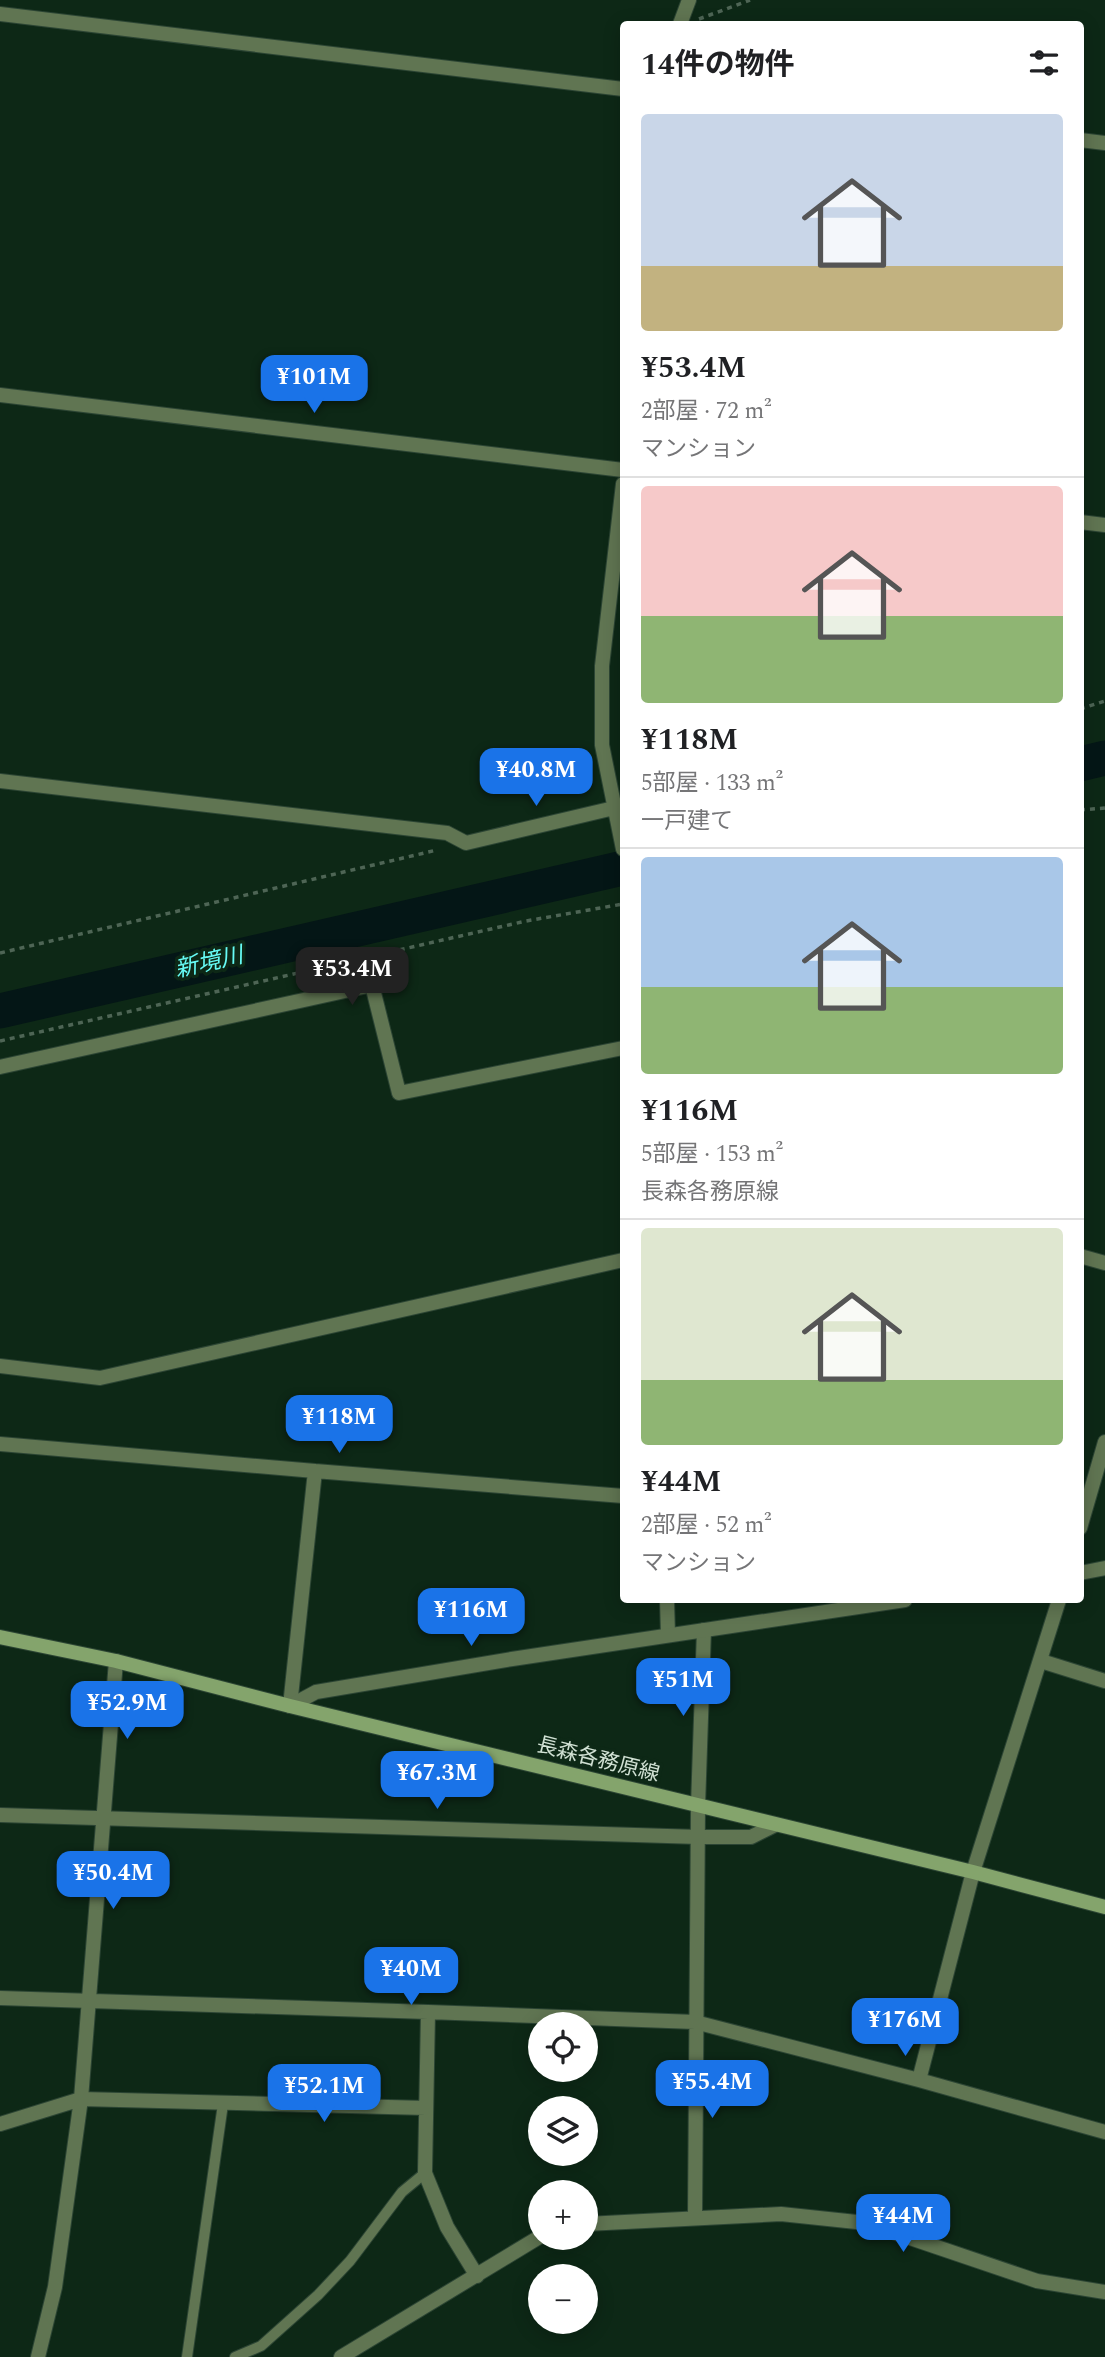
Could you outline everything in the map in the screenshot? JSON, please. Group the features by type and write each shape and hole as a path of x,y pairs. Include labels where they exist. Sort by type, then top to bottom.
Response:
{"main road":[{"name":"長森各務原線","path":"0,1637 116,1661 289,1706 973,1872 1105,1907"}],"street":[{"path":"681,21 689,0"},
{"path":"0,14 620,89"},
{"path":"1084,140 1105,143"},
{"path":"0,395 620,470"},
{"path":"620,510 602,666 602,745 620,836"},
{"path":"1084,522 1105,525"},
{"path":"0,781 447,833 466,843 614,808"},
{"path":"0,1067 372,985 399,1093 620,1049"},
{"path":"1084,1257 1105,1263"},
{"path":"0,1366 100,1378 620,1261"},
{"path":"1084,1514 1105,1442"},
{"path":"0,1444 620,1496"},
{"path":"289,1706 315,1471"},
{"path":"1084,1572 1105,1568"},
{"path":"667,1603 668,1635"},
{"path":"289,1706 316,1692 885,1603"},
{"path":"919,2080 973,1872 1058,1603"},
{"path":"695,2218 698,1806 704,1630"},
{"path":"38,2357 55,2287 81,2099 116,1661"},
{"path":"1041,1661 1105,1681"},
{"path":"0,1815 699,1837 751,1837 775,1825"},
{"path":"0,1998 695,2022 1105,2132"},
{"path":"428,2012 425,2173 447,2227 477,2276"},
{"path":"0,2124 81,2099 426,2108"},
{"path":"598,2223 781,2214 866,2223 1037,2281 1105,2292"},
{"path":"341,2357 528,2244"}],"lane":[{"path":"187,2357 223,2104"},
{"path":"235,2357 261,2346 318,2295 350,2261 402,2192 425,2173"}],"path":[{"path":"687,21 704,18 750,0"},
{"path":"1084,708 1105,701"},
{"path":"1084,810 1105,808"},
{"path":"0,953 466,843"},
{"path":"0,1041 526,921 620,905"}],"waterway":[{"name":"新境川","path":"1084,763 1105,758"},
{"name":"新境川","path":"0,1011 620,869"}]}
